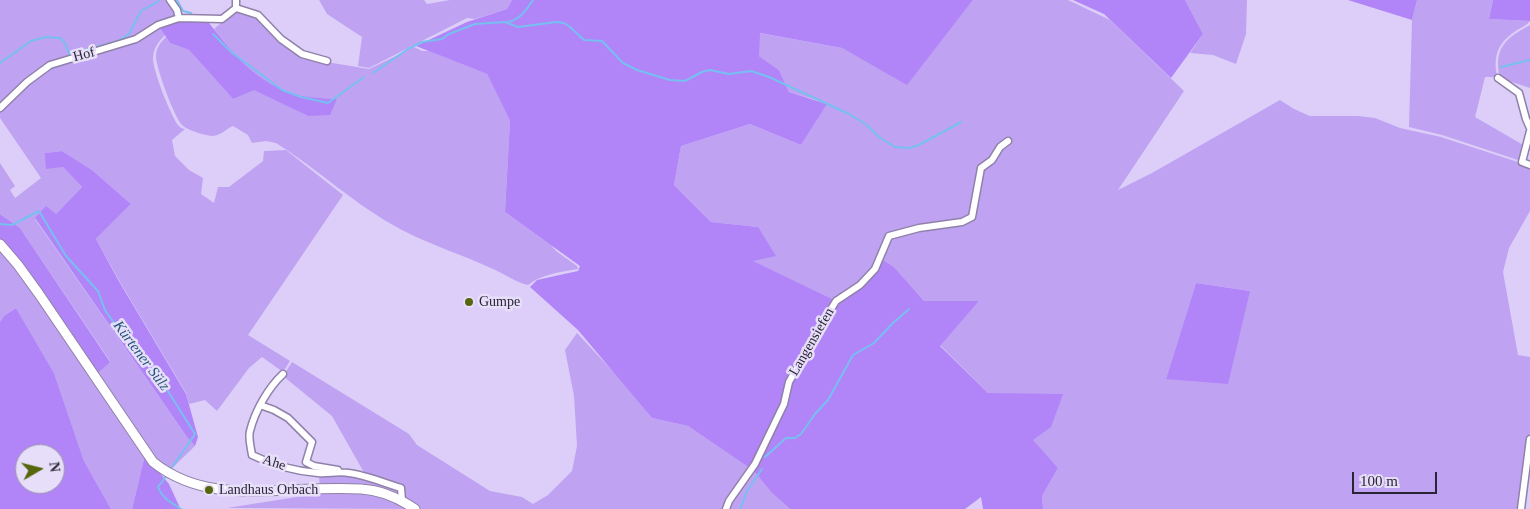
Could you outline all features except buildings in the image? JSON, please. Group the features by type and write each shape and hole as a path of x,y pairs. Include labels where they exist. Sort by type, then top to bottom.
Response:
{"main road":[{"path":"0,244 33,286 132,434 161,473 175,486"},
{"path":"248,501 321,491 362,489 402,501 415,509"}],"street":[{"path":"170,0 177,10 179,18"},
{"path":"236,0 236,8 258,15 281,38 302,54 327,61"},
{"name":"Hof","path":"0,108 27,82 50,65 136,39 158,25 179,18 222,19 236,8"},
{"path":"1498,78 1518,92 1530,129 1522,162 1530,165"},
{"name":"Langensiefen","path":"726,509 729,501 755,464 784,404 789,382 836,301 860,285 875,269 889,236 918,228 962,222 972,217 981,168 1008,141"},
{"name":"Ahe","path":"284,374 273,384 260,405 249,433 252,455 281,466 306,471 320,473 348,472"},
{"name":"Ahe","path":"260,405 288,418 312,442 306,462 314,466 348,472 401,488 402,501"},
{"path":"1521,509 1530,439"}],"shaded area":[{"path":"0,0 168,0 178,17 135,37 50,64 0,105"},
{"path":"319,0 424,0 427,4 450,0 512,0 507,9 475,19 467,18 369,68 358,66 362,37 327,14"},
{"path":"512,0 973,0 907,85 842,48 760,33 759,56 779,70 789,92 827,104 801,145 750,124 681,146 674,185 711,222 758,227 776,256 753,261 836,301 861,286 881,259 895,268 924,301 979,301 940,346 988,393 1063,394 1051,427 1033,440 1058,468 1042,496 1043,509 983,509 981,497 965,509 790,509 772,493 753,470 688,426 652,418 578,330 530,287 537,280 578,271 580,266 505,212 510,121 487,74 416,46 467,22 507,9"},
{"path":"973,0 1068,0 1110,20 1184,91 1118,190 1152,173 1280,100 1310,116 1375,118 1400,128 1441,137 1530,166 1530,211 1509,248 1503,272 1518,355 1530,357 1530,433 1526,446 1519,509 1043,509 1042,496 1058,468 940,345 979,301 924,301 895,268 860,284 835,301 752,261 758,227 711,222 674,185 681,146 750,124 801,145 827,103 789,92 779,70 759,56 759,33 842,48 907,84","holes":["1196,283 1250,291 1167,379 1166,379"]},
{"path":"1073,0 1185,0 1203,34 1171,78 1104,14"},
{"path":"1185,0 1247,0 1246,34 1236,64 1213,55 1190,53 1203,34"},
{"path":"1348,0 1417,0 1412,20"},
{"path":"1417,0 1493,0 1489,19 1530,21 1505,40 1498,50 1496,62 1497,77 1485,77 1475,117 1525,146 1521,161 1442,135 1409,127 1412,20"},
{"path":"1493,0 1530,0 1530,21 1489,19"},
{"path":"237,9 258,17 281,40 320,61 369,69 414,47 487,74 510,121 505,212 551,245 556,251 577,266 578,269 558,272 533,281 528,285 523,284 482,264 402,230 353,199 276,143 266,141 252,143 248,135 233,126 220,134 212,136 189,130 183,126 171,104 157,63 156,54 158,48 166,37 170,43 189,50 233,99 254,89 308,116 337,99 306,97 287,91 262,78 242,62 214,29"},
{"path":"179,18 205,18 247,66 271,84 302,96 337,99 330,115 308,116 254,90 233,99 189,50 170,43 158,25"},
{"path":"158,25 165,35 155,49 153,55 154,65 171,113 178,125 185,129 172,140 175,156 189,170 203,178 201,194 214,203 218,187 229,187 263,161 264,151 286,150 343,195 248,335 290,361 283,372 262,357 249,368 217,411 205,400 189,404 186,393 96,239 131,204 92,170 62,151 45,153 63,167 82,187 56,214 35,219 195,446 166,474 96,375 110,361 20,228 0,214 0,163 15,186 10,190 15,198 41,178 0,118 0,111 28,83 51,65 111,48"},
{"path":"1530,25 1530,88 1500,78 1498,59 1503,45"},
{"path":"62,151 92,170 131,204 96,239 186,394 198,437 195,446 35,218 46,206 56,214 82,187 63,167 46,169 45,153"},
{"path":"0,214 20,228 110,362 96,375 19,259 0,242"},
{"path":"0,251 13,265 145,455 132,509 111,509 84,461 54,373 16,308 4,316 0,322"},
{"path":"1196,283 1250,291 1228,384 1166,379"},
{"path":"16,308 54,373 84,461 111,509 0,509 0,322 4,316"},
{"path":"577,333 623,382 652,418 688,426 751,468 725,509 418,509 403,500 401,488 366,476 332,416 283,376 292,362 409,434 417,445 490,491 522,497 533,504 548,495 572,471 577,446 574,396 565,350"},
{"path":"145,455 169,484 182,509 132,509"},
{"path":"753,470 772,493 790,509 728,509 730,501"},
{"path":"319,474 348,474 400,488 401,496 384,493 320,490"},
{"path":"362,490 413,509 227,508 322,493"}],"waterway":[{"path":"177,0 183,11 191,13"},
{"path":"508,22 520,16 533,0"},
{"path":"0,63 31,41 46,37 60,38 65,43 69,54 118,41 129,34 141,11 159,1"},
{"path":"373,73 408,49 422,42 442,39 449,34 475,24 505,22 518,27 556,22 564,23 584,40 602,41 623,63 637,70 670,80 685,81 710,70 729,74 751,71 769,77 849,114 867,125 879,137 895,147 909,148 919,145 961,122"},
{"path":"213,34 231,52 282,90 301,97 328,103 364,77"},
{"path":"1501,67 1530,60"},
{"name":"Kürtener Sülz","path":"0,224 12,225 39,211 66,256 98,291 105,310 130,346 152,366 195,434 171,469"},
{"path":"765,457 786,438 795,438 801,434 828,400 853,355 874,343 909,309"},
{"path":"740,509 747,491 762,469"},
{"name":"Kürtener Sülz","path":"167,475 158,487 165,497 181,509"}],"place":[{"name":"Gumpe","path":"469,302"},
{"name":"Landhaus Orbach","path":"209,490"}]}
